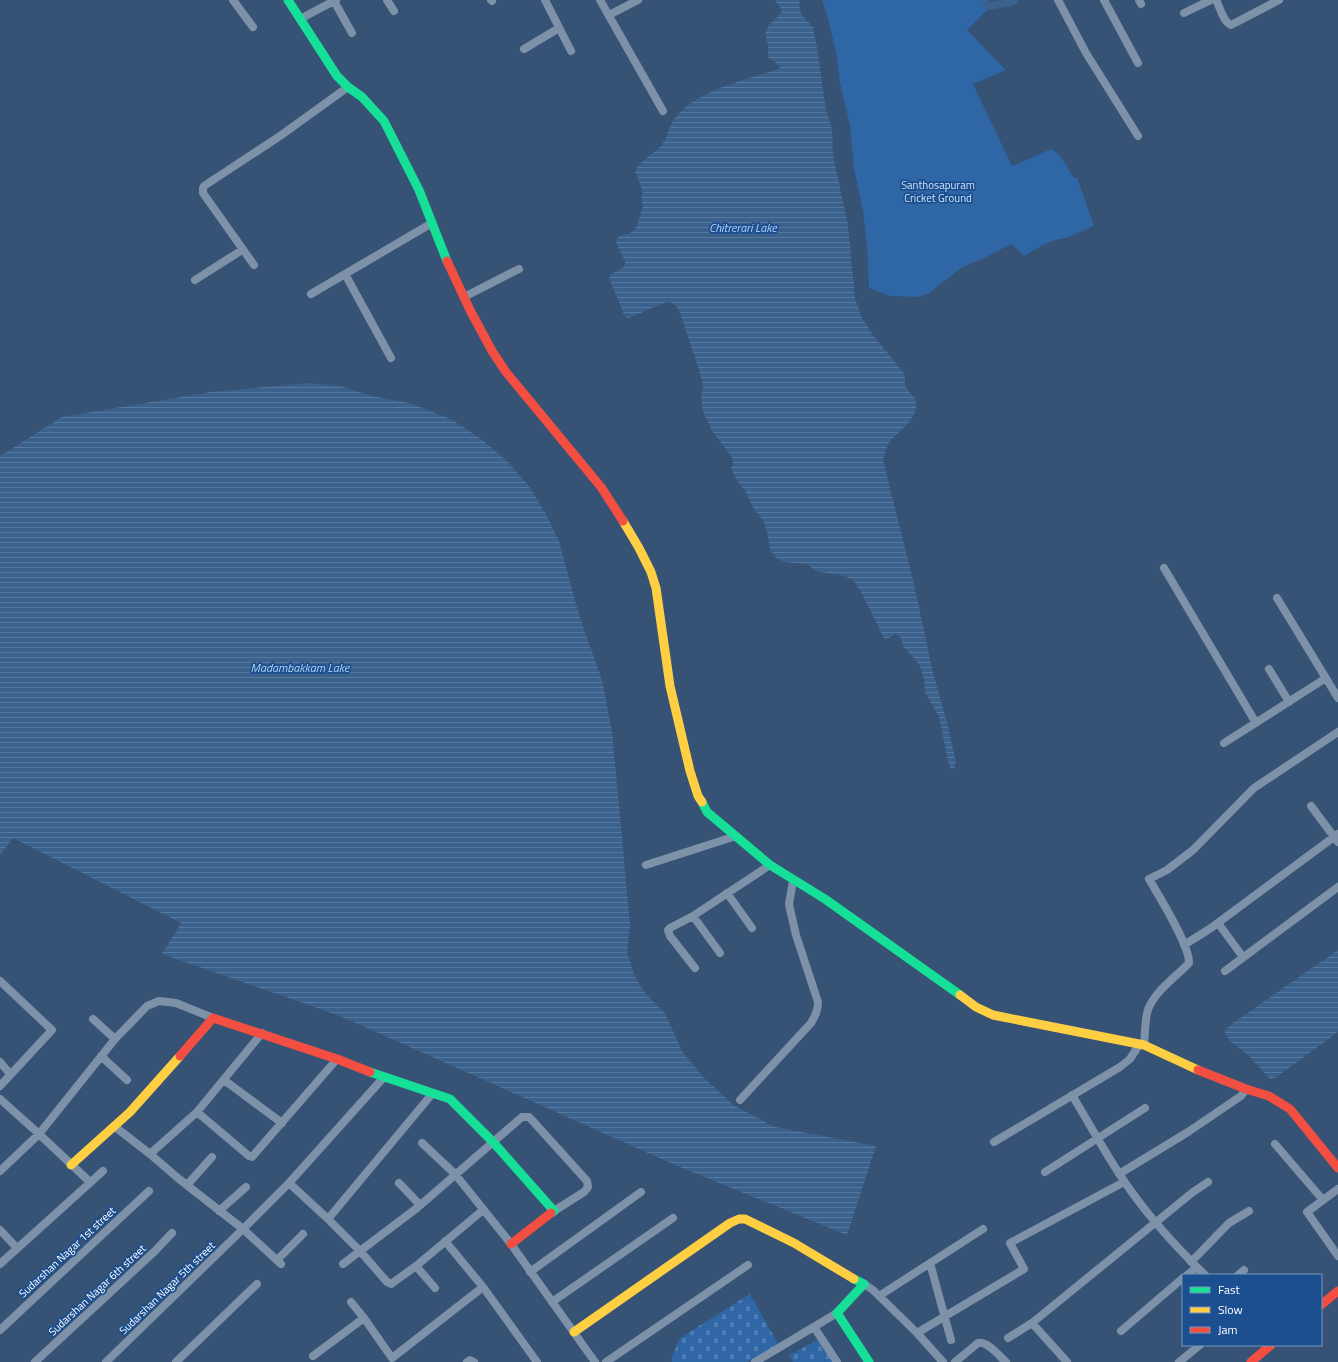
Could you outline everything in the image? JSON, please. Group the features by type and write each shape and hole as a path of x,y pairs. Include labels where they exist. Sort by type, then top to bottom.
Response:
{"street":[{"path":"233,0 253,27"},
{"path":"288,0 337,76 348,87 362,97 384,121 419,190 447,260 464,297 492,351 506,372 601,487 639,548 651,572 656,588 670,686 690,771 698,796 710,815 770,865 793,881 825,899 890,947 976,1007 993,1015 1142,1045 1181,1063 1246,1089 1269,1096 1290,1110 1338,1168"},
{"path":"300,20 335,0 352,33"},
{"path":"387,0 394,11"},
{"path":"545,0 571,51"},
{"path":"600,0 662,111"},
{"path":"609,15 638,0"},
{"path":"1058,0 1086,53 1138,136"},
{"path":"1104,0 1138,63"},
{"path":"1184,13 1211,0"},
{"path":"1216,0 1226,21 1231,25 1279,0"},
{"path":"524,48 560,28"},
{"path":"254,265 203,193 204,186 280,136 348,87"},
{"path":"312,294 432,223"},
{"path":"194,280 242,250"},
{"path":"464,297 519,269"},
{"path":"345,274 391,358"},
{"path":"1164,568 1256,723"},
{"path":"1276,598 1338,698"},
{"path":"1269,669 1289,702"},
{"path":"1224,743 1326,678"},
{"path":"994,1142 1120,1067 1130,1059 1142,1045 1147,1013 1152,1003 1160,992 1189,963 1189,958 1179,934 1149,879 1167,870 1193,850 1254,788 1338,732"},
{"path":"1184,946 1337,838 1311,806"},
{"path":"646,865 736,836"},
{"path":"695,968 669,933 670,928 693,916 770,865"},
{"path":"740,1100 811,1023 818,1007 818,1002 796,935 789,904 793,881"},
{"path":"1225,971 1338,887"},
{"path":"728,893 752,928"},
{"path":"693,916 720,953"},
{"path":"1218,923 1243,957"},
{"path":"0,981 52,1030 0,1086"},
{"path":"0,1171 39,1134 115,1039 147,1006 159,1001 176,1003 213,1018 262,1033 432,1094 450,1099 493,1142 554,1211"},
{"path":"70,1165 130,1112 213,1018"},
{"path":"93,1019 115,1039"},
{"path":"150,1154 197,1112 262,1033"},
{"path":"101,1056 127,1080"},
{"path":"197,1112 251,1157 254,1156 337,1059"},
{"path":"0,1062 10,1074"},
{"name":"Sudarshan Nagar 5th street","path":"106,1362 289,1183 384,1077"},
{"path":"224,1080 282,1123"},
{"path":"1120,1174 1188,1132 1241,1096 1246,1089"},
{"path":"328,1219 432,1094"},
{"path":"1072,1095 1124,1182 1155,1223 1204,1274"},
{"path":"0,1099 90,1182"},
{"path":"1045,1172 1145,1108"},
{"path":"343,1264 420,1205 522,1116 529,1117 587,1181 588,1187 584,1192 554,1211 511,1244"},
{"path":"114,1126 243,1229 279,1262 303,1234"},
{"path":"422,1143 455,1174 511,1244 595,1362"},
{"path":"1275,1144 1323,1200"},
{"path":"187,1185 212,1157"},
{"path":"0,1264 103,1171"},
{"path":"917,1334 1024,1269 1010,1243 1124,1182"},
{"path":"1008,1338 1032,1323 1193,1192 1208,1182"},
{"path":"289,1183 328,1219 389,1283 395,1282 416,1266 483,1210"},
{"path":"399,1183 420,1205"},
{"path":"219,1211 246,1187"},
{"path":"1338,1189 1308,1212 1338,1256"},
{"name":"Sudarshan Nagar 1st street","path":"0,1330 149,1191"},
{"path":"530,1272 641,1192"},
{"path":"1188,1274 1194,1264 1229,1223 1249,1211"},
{"path":"552,1302 674,1218"},
{"path":"574,1332 730,1223 744,1219 794,1243 849,1277 864,1284 879,1296 944,1362"},
{"path":"879,1296 983,1229"},
{"path":"0,1230 17,1248"},
{"name":"Sudarshan Nagar 6th street","path":"35,1362 172,1233"},
{"path":"445,1241 483,1287 537,1362"},
{"path":"930,1263 950,1340"},
{"path":"416,1266 435,1288"},
{"path":"606,1362 748,1266"},
{"path":"1121,1331 1182,1279"},
{"path":"176,1362 257,1284"},
{"path":"755,1362 837,1313 864,1284"},
{"path":"350,1302 364,1318 391,1361 483,1287"},
{"path":"1322,1304 1338,1291"},
{"path":"837,1313 869,1362"},
{"path":"313,1356 364,1318"},
{"path":"1032,1323 1067,1362"},
{"path":"814,1327 837,1362"},
{"path":"955,1362 978,1343 982,1342 1006,1362"},
{"path":"1179,1362 1199,1346"},
{"path":"1251,1362 1270,1346"},
{"path":"467,1362 470,1360 474,1362"}],"green space":[{"name":"Santhosapuram Cricket Ground","path":"822,0 982,0 989,8 967,30 1006,70 973,84 1012,166 1051,149 1055,151 1062,158 1074,178 1077,177 1094,226 1066,238 1055,240 1043,245 1024,256 1011,244 961,268 929,293 919,297 890,296 869,288 867,244 863,211 854,168 850,126 840,83 836,52"},
{"path":"750,1294 778,1344 748,1362 672,1362 671,1359 680,1338"},
{"path":"818,1340 834,1362 793,1362 789,1355"}],"water":[{"name":"Chitrerari Lake","path":"774,0 799,0 802,15 813,27 826,110 832,129 833,155 848,225 855,298 861,316 873,335 903,372 906,386 916,402 914,415 888,445 883,460 914,584 933,673 948,726 956,762 954,769 951,769 949,765 939,717 925,692 924,678 919,664 903,646 900,636 895,634 889,638 884,638 854,581 845,576 815,571 807,564 784,562 775,557 770,549 763,520 755,511 745,491 738,482 731,469 733,464 732,457 712,431 703,411 701,398 703,386 700,373 679,310 673,303 666,302 629,318 625,317 609,278 610,275 625,266 625,262 616,242 618,237 630,233 636,228 643,208 641,195 643,192 635,171 641,162 662,145 675,119 686,107 710,92 738,81 778,69 780,67 768,58 768,45 765,33 769,25 781,13 781,8"},
{"name":"Madambakkam Lake","path":"310,383 340,386 372,396 410,403 451,419 481,439 508,462 528,485 545,512 559,541 579,615 602,680 612,732 630,924 627,952 635,977 646,994 665,1013 682,1051 703,1077 735,1106 775,1127 876,1146 847,1235 675,1165 340,1016 162,954 181,923 13,838 0,855 0,456 62,417 211,392"},
{"path":"1338,950 1338,1032 1275,1078 1270,1079 1248,1055 1230,1041 1225,1033 1225,1030"}],"waterway":[{"path":"985,0 988,6 1015,0"}],"traffic: fast":[{"path":"288,0 337,76 348,87 362,97 384,121 419,190 447,261"},
{"path":"702,802 707,812 770,865 825,899 960,995"},
{"path":"370,1072 450,1099 493,1142 554,1211 551,1213"},
{"path":"854,1279 864,1284 837,1313 869,1362"}],"traffic: slow":[{"path":"623,521 651,572 656,588 670,686 690,771 698,796 702,802"},
{"path":"960,995 976,1007 993,1015 1144,1045 1198,1070"},
{"path":"71,1165 130,1112 180,1056"},
{"path":"574,1332 730,1223 739,1219 745,1219 794,1243 854,1279"}],"traffic: jam":[{"path":"447,261 470,310 492,351 506,372 601,487 623,521"},
{"path":"180,1056 213,1018 337,1059 370,1072"},
{"path":"1198,1070 1246,1089 1269,1096 1290,1109 1338,1168"},
{"path":"511,1244 551,1213"},
{"path":"1322,1304 1338,1291"},
{"path":"1251,1362 1270,1346"}]}
